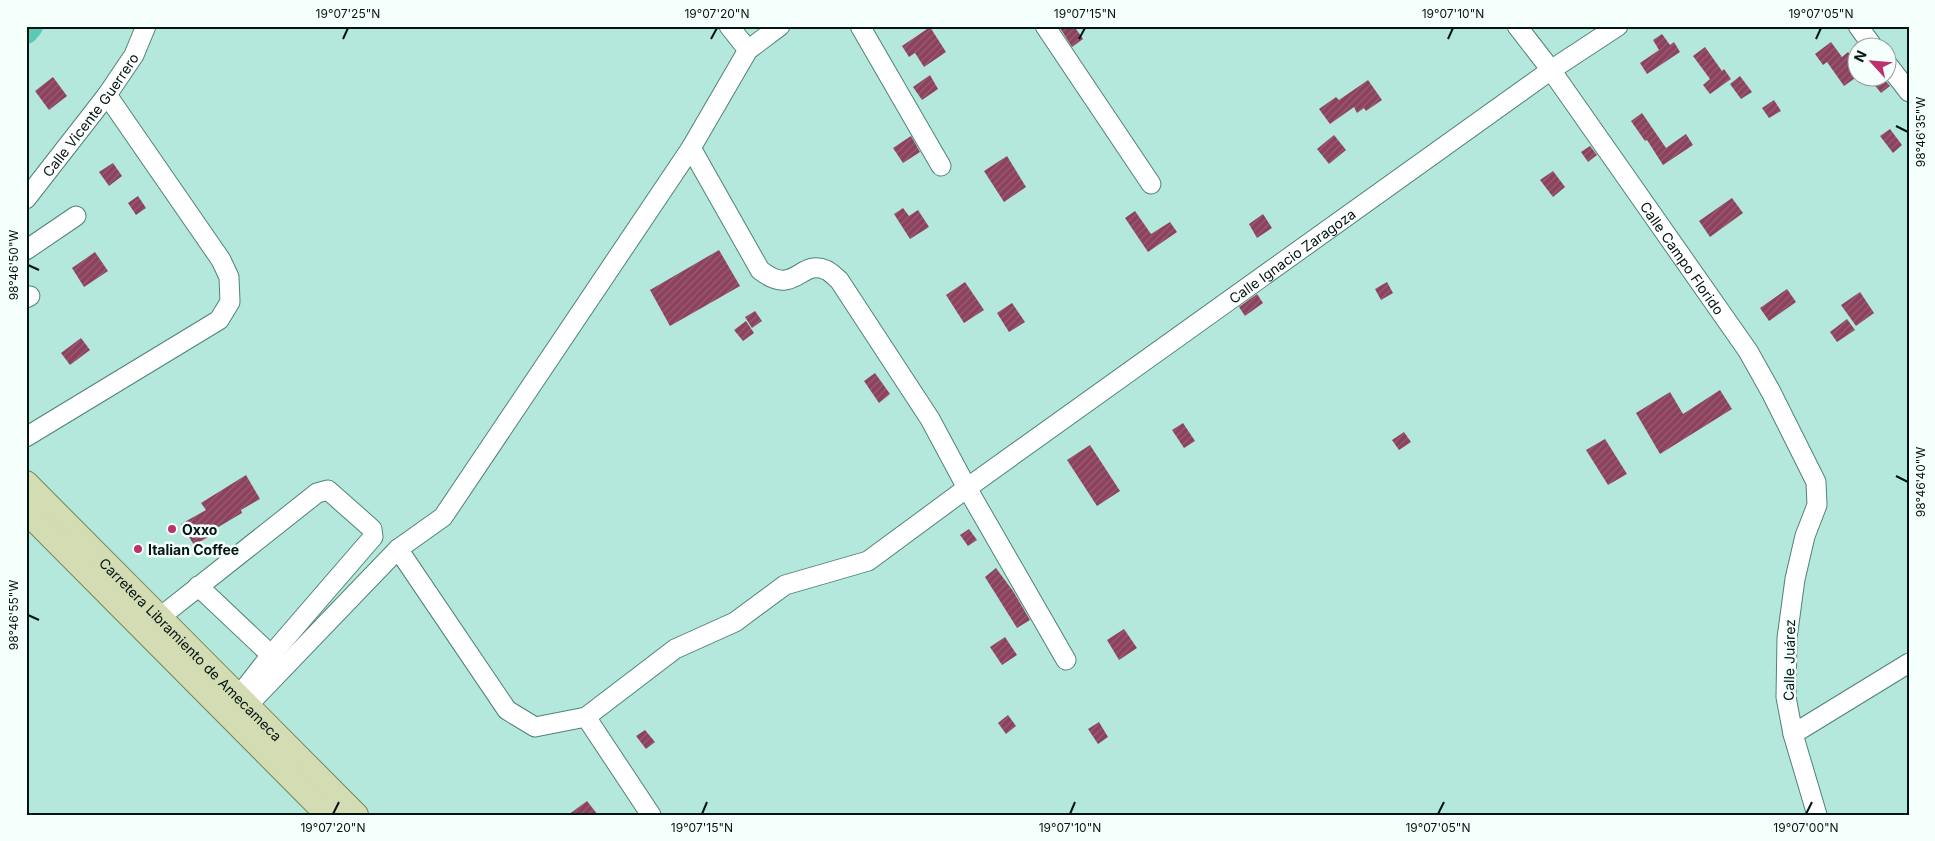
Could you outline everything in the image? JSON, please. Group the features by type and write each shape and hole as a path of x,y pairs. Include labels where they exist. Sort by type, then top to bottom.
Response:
{"main road":[{"name":"Carretera Libramiento de Amecameca","path":"26,484 356,815"},
{"name":"Carretera Libramiento de Amecameca","path":"26,512 328,815"}],"street":[{"name":"Calle Vicente Guerrero","path":"26,199 107,95 134,55 146,26"},
{"path":"730,26 748,50"},
{"path":"243,701 398,549 443,517 691,148 748,50 780,26"},
{"path":"860,26 941,166"},
{"path":"1045,26 1150,184"},
{"name":"Calle Campo Florido","path":"1517,26 1551,70 1748,351 1771,392 1816,482 1818,505"},
{"name":"Calle Ignacio Zaragoza","path":"586,717 675,649 735,622 785,585 868,561 1551,70 1618,26"},
{"path":"1858,26 1867,38"},
{"path":"1898,78 1909,92"},
{"path":"26,437 219,320 230,302 230,278 221,260 107,95"},
{"path":"691,148 760,270 772,280 785,281 811,268 826,270 839,280 930,419 967,488 1066,660"},
{"path":"26,250 76,216"},
{"path":"159,618 317,493 328,490 372,529 373,537 271,655 243,701"},
{"name":"Calle Juárez","path":"1817,815 1793,734 1786,697 1787,638 1797,570 1805,536 1818,505"},
{"path":"398,549 507,710 535,727 586,717 651,815"},
{"path":"198,586 271,655"},
{"path":"1793,734 1909,663"}],"building":[{"path":"1063,26 1074,26 1083,39 1072,47 1060,28"},
{"path":"930,27 946,52 924,67 915,53 909,57 902,46"},
{"path":"1662,34 1670,45 1674,42 1680,52 1647,74 1640,63 1659,50 1653,40"},
{"path":"1831,42 1842,57 1848,52 1848,83 1844,86 1827,62 1823,65 1815,54"},
{"path":"1705,47 1722,71 1724,69 1731,79 1710,94 1703,85 1710,79 1693,56"},
{"path":"930,75 938,89 922,100 913,87"},
{"path":"1740,76 1752,92 1741,99 1730,84"},
{"path":"53,77 67,96 49,110 35,91"},
{"path":"1368,80 1382,100 1366,111 1364,108 1357,113 1354,107 1330,124 1319,109 1336,97 1339,100"},
{"path":"1877,88 1887,88 1881,93"},
{"path":"1774,100 1781,111 1769,118 1762,108"},
{"path":"1642,113 1666,148 1686,134 1693,145 1663,165 1647,140 1645,141 1631,121"},
{"path":"1890,129 1902,145 1893,153 1880,136"},
{"path":"1334,135 1346,150 1329,164 1317,149"},
{"path":"911,136 920,152 903,163 893,148"},
{"path":"1590,146 1597,155 1588,162 1581,152"},
{"path":"1007,156 1026,187 1004,202 984,171"},
{"path":"113,163 122,176 109,186 99,172"},
{"path":"1553,171 1565,187 1553,197 1540,180"},
{"path":"138,196 146,208 136,215 128,203"},
{"path":"1732,198 1743,213 1710,237 1699,221"},
{"path":"903,208 909,216 918,210 929,227 910,239 894,214"},
{"path":"1135,211 1151,234 1170,222 1177,232 1148,252 1125,218"},
{"path":"1263,214 1272,228 1257,238 1249,224"},
{"path":"719,250 740,286 670,326 650,290"},
{"path":"95,252 108,271 84,287 72,268"},
{"path":"965,282 984,310 964,323 946,295"},
{"path":"1387,282 1393,293 1381,300 1375,289"},
{"path":"1787,289 1796,302 1769,321 1760,308"},
{"path":"1860,292 1874,313 1856,326 1841,305"},
{"path":"1257,294 1263,303 1245,316 1239,307"},
{"path":"1012,303 1025,322 1009,332 997,313"},
{"path":"755,311 762,321 752,328 745,317"},
{"path":"1847,319 1855,330 1837,342 1830,332"},
{"path":"746,321 754,333 743,341 734,330"},
{"path":"81,338 90,350 70,365 61,353"},
{"path":"875,373 890,394 879,403 864,381"},
{"path":"1720,390 1732,409 1660,454 1636,413 1670,392 1683,414"},
{"path":"1183,423 1195,441 1184,448 1172,430"},
{"path":"1404,432 1411,442 1399,450 1392,440"},
{"path":"1605,439 1627,474 1608,485 1586,450"},
{"path":"1090,445 1120,491 1097,506 1067,460"},
{"path":"246,475 260,499 241,510 242,513 210,532 212,535 194,545 181,524 206,510 201,503"},
{"path":"969,529 977,540 968,546 960,535"},
{"path":"996,568 1013,591 1030,620 1017,628 985,577"},
{"path":"1124,629 1137,648 1119,660 1107,640"},
{"path":"1005,637 1017,655 1002,665 990,647"},
{"path":"1008,715 1016,726 1006,734 998,723"},
{"path":"1099,722 1108,737 1098,744 1088,729"},
{"path":"645,730 655,742 646,749 636,736"},
{"path":"587,801 598,815 568,815"}],"waterway":[{"path":"26,31 30,26"}],"place":[{"name":"Oxxo","path":"172,529"},
{"name":"Italian Coffee","path":"138,549"}]}
